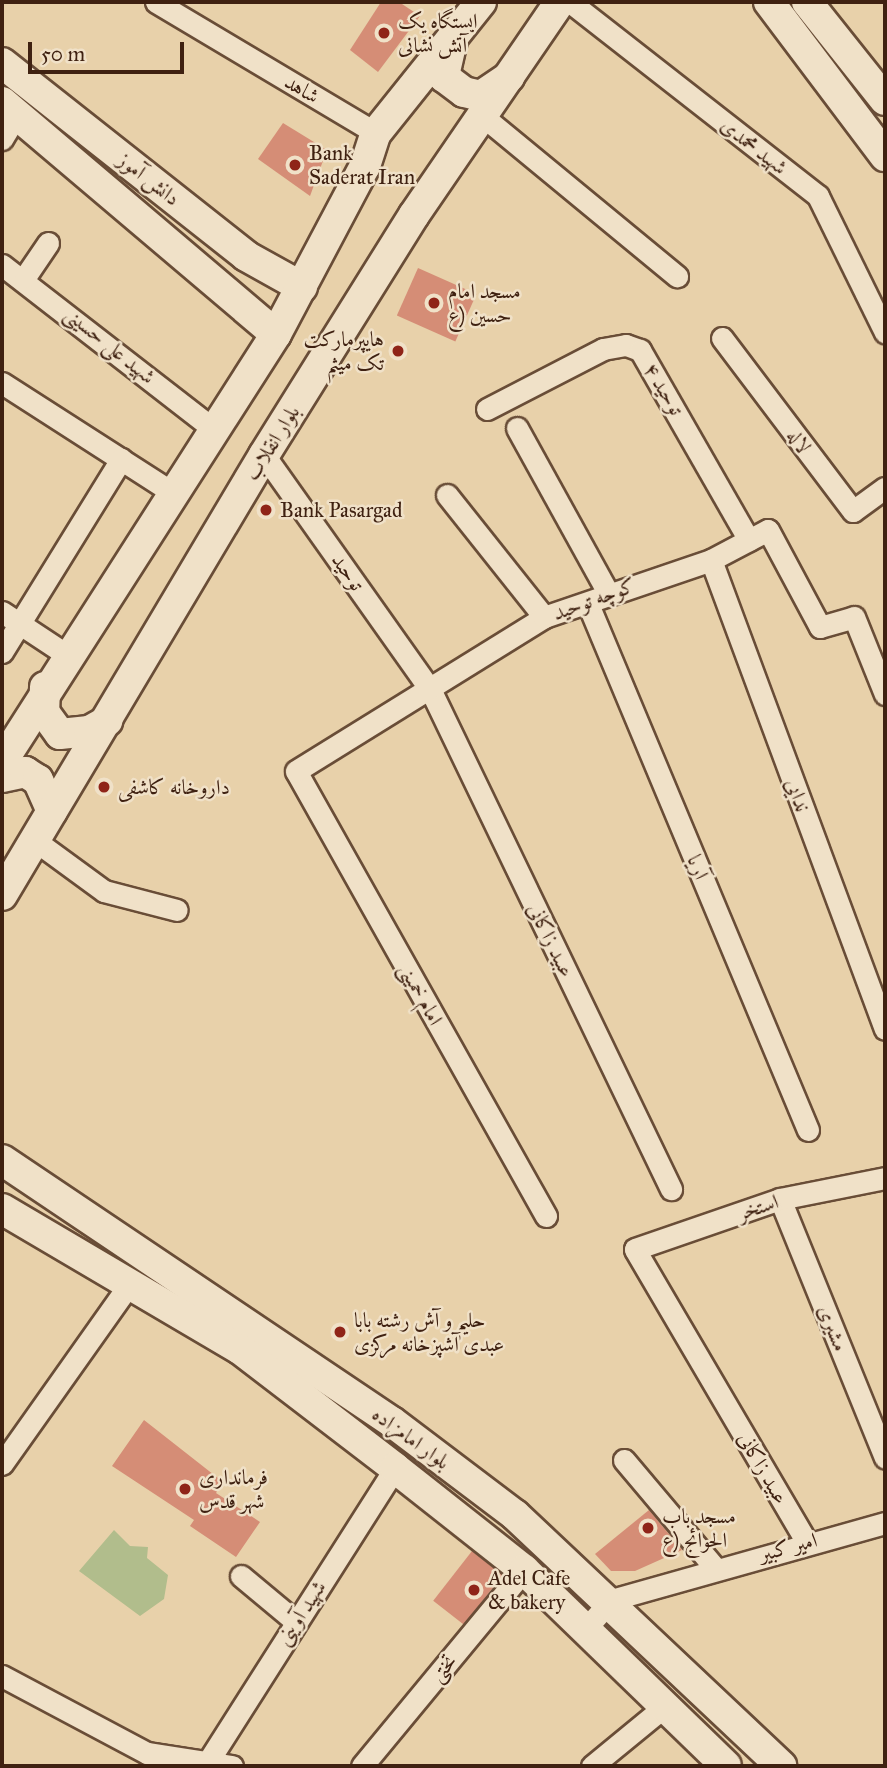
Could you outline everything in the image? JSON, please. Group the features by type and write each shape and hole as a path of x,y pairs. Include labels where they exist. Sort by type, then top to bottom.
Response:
{"main road":[{"path":"2,762 45,687 175,494 276,334 302,287 376,133 481,2"},
{"name":"بلوار انقلاب","path":"2,895 37,842 52,811 264,455 414,215 485,118 559,2"},
{"path":"769,2 885,156"},
{"path":"807,2 885,100"},
{"path":"453,38 443,77 452,85 481,96 509,77"},
{"name":"دانش آموز","path":"2,63 246,256 302,287"},
{"name":"دانش آموز","path":"7,119 225,289 276,334"},
{"path":"225,289 244,282 250,271 246,256"},
{"path":"45,687 44,712 60,734 89,731 107,721"},
{"path":"2,777 25,772 38,780 52,811"},
{"name":"بلوار امامزاده","path":"2,1160 392,1422 515,1515 611,1600 781,1766"},
{"name":"بلوار امامزاده","path":"2,1209 128,1286 240,1349 395,1468 524,1570 587,1627 726,1766"}],"street":[{"name":"شاهد","path":"156,2 376,133"},
{"name":"شهید محمدی","path":"570,2 818,196 885,332"},
{"path":"485,118 677,276"},
{"path":"25,277 48,243"},
{"name":"شهید علی حسینی","path":"2,265 25,277 215,430"},
{"name":"لاله","path":"722,338 853,511 885,488"},
{"name":"توحید ۴","path":"487,409 603,349 626,345 640,350 759,535"},
{"path":"2,383 175,494"},
{"path":"517,428 608,593"},
{"name":"توحید","path":"264,455 430,691"},
{"path":"2,652 10,617 121,459"},
{"path":"447,495 544,617"},
{"path":"759,535 820,627 854,617 885,694"},
{"name":"کوچه توحید","path":"296,771 430,691 544,617 711,560 759,535"},
{"name":"ندایی","path":"711,560 885,1029"},
{"name":"آریا","path":"588,604 808,1130"},
{"path":"10,617 67,655"},
{"name":"عبید زاکانی","path":"430,691 671,1189"},
{"name":"امام خمینی","path":"296,771 546,1216"},
{"path":"37,842 104,891 177,910"},
{"name":"استخر","path":"635,1250 780,1199 885,1178"},
{"name":"مشیری","path":"780,1199 885,1458"},
{"name":"عبید زاکانی","path":"635,1250 806,1541"},
{"path":"2,1464 128,1286"},
{"path":"624,1460 714,1567"},
{"name":"شهید آوینی","path":"209,1760 295,1621 395,1468"},
{"name":"امیر کبیر","path":"611,1600 806,1541 885,1523"},
{"name":"تختی","path":"362,1766 524,1570"},
{"path":"241,1576 295,1621"},
{"path":"587,1627 611,1600"},
{"path":"2,1676 64,1714 169,1763 209,1760 232,1766"},
{"path":"596,1765 665,1706"}],"green space":[{"path":"114,1530 130,1546 148,1547 147,1558 168,1575 164,1599 140,1616 79,1571"}],"building":[{"name":"ایستگاه یک آتش نشانی","path":"381,2 399,2 420,16 378,72 350,50"},
{"name":"Bank Saderat Iran","path":"283,123 327,150 310,196 258,159"},
{"name":"مسجد امام حسین (ع","path":"418,268 476,294 455,342 397,316"},
{"name":"فرمانداری شهر قدس","path":"144,1420 223,1482 216,1493 260,1522 236,1557 190,1526 194,1520 112,1466"},
{"name":"مسجد باب الحوائج (ع","path":"649,1510 682,1550 635,1571 611,1571 595,1554"},
{"name":"Adel Cafe & bakery","path":"472,1551 503,1575 464,1625 433,1601"}],"place":[{"name":"ایستگاه یک آتش نشانی","path":"384,33"},
{"name":"Bank Saderat Iran","path":"295,165"},
{"name":"مسجد امام حسین (ع","path":"434,303"},
{"name":"هایپرمارکت تک میثم","path":"398,351"},
{"name":"Bank Pasargad","path":"266,510"},
{"name":"داروخانه کاشفی","path":"104,787"},
{"name":"حلیم و آش رشته بابا عبدی آشپزخانه مرکزی","path":"340,1332"},
{"name":"فرمانداری شهر قدس","path":"185,1489"},
{"name":"مسجد باب الحوائج (ع","path":"648,1528"},
{"name":"Adel Cafe & bakery","path":"474,1590"}]}
